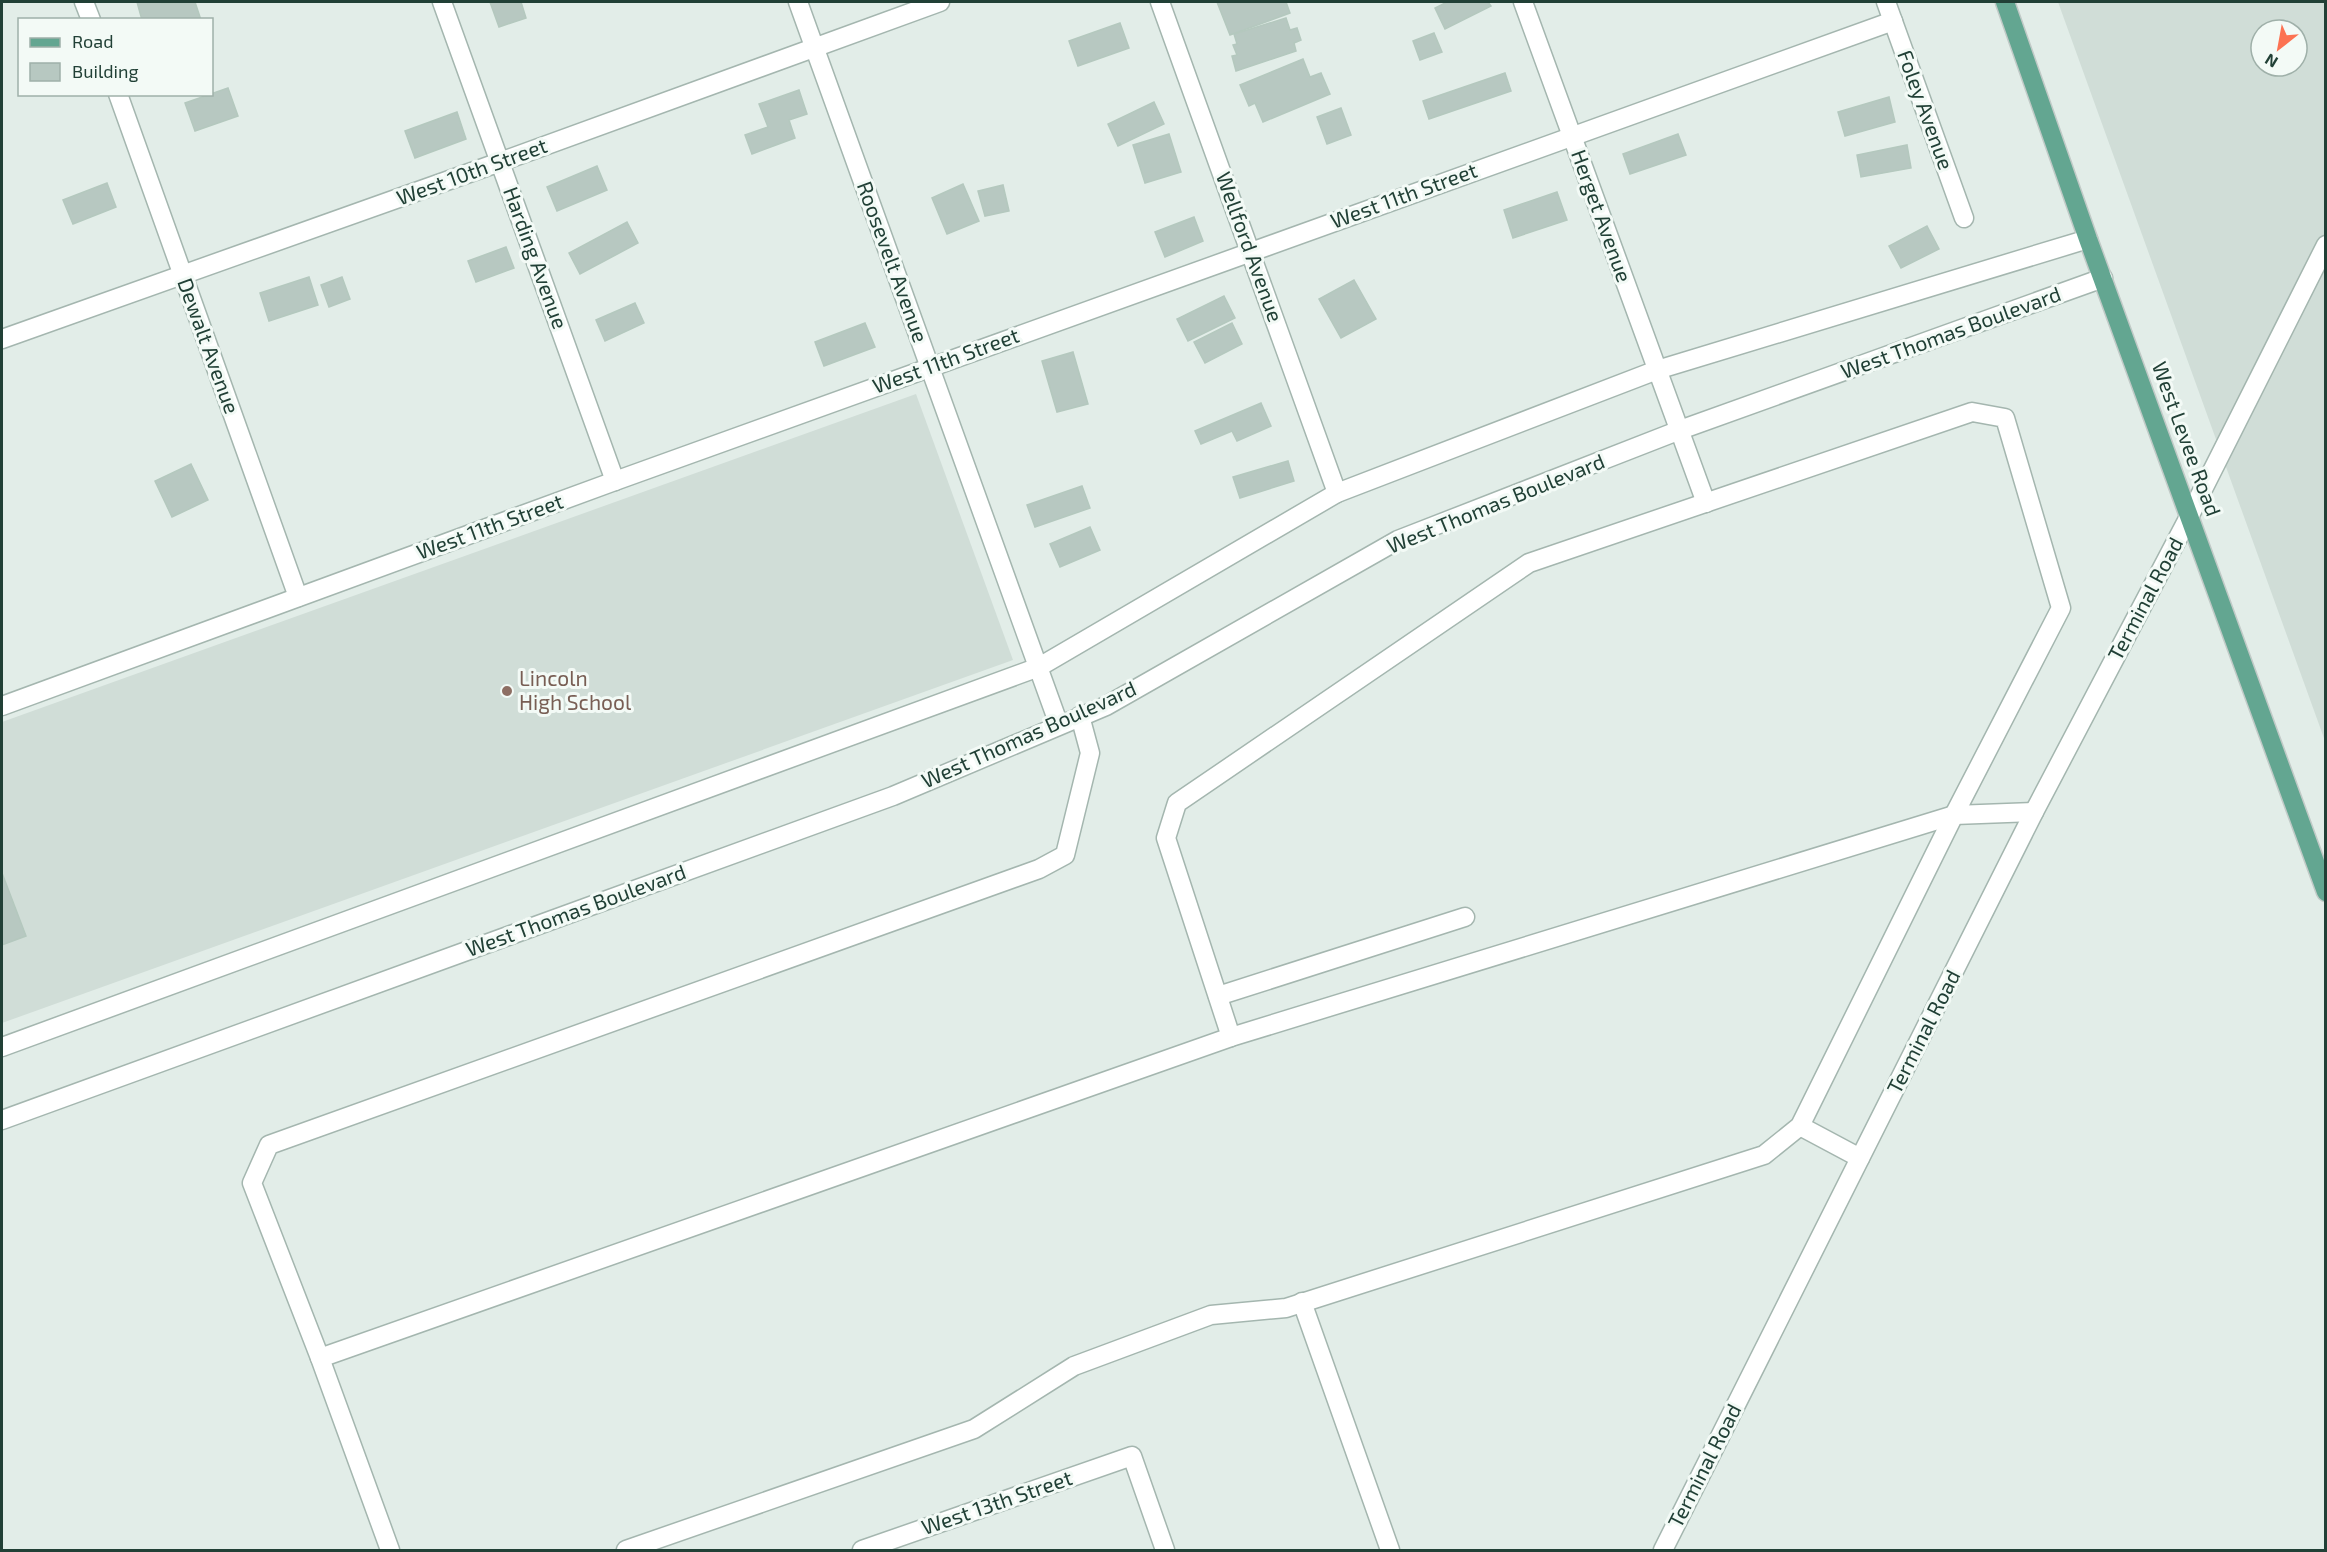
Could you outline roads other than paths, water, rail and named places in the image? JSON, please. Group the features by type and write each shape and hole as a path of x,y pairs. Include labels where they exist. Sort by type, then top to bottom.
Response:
{"main road":[{"name":"West Levee Road","path":"2005,2 2088,239 2325,892"}],"street":[{"path":"84,2 90,18"},
{"name":"Harding Avenue","path":"442,2 615,481"},
{"name":"Roosevelt Avenue","path":"798,2 1059,725"},
{"name":"West 10th Street","path":"2,339 500,162 940,2"},
{"name":"Wellford Avenue","path":"1160,2 1337,493"},
{"name":"Herget Avenue","path":"1523,2 1706,503"},
{"name":"Foley Avenue","path":"1886,2 1964,218"},
{"name":"West 11th Street","path":"2,706 615,481 1893,21"},
{"name":"Dewalt Avenue","path":"119,96 298,597"},
{"name":"West Thomas Boulevard","path":"2,1047 1039,667 1337,493 1657,370 2088,239"},
{"name":"Terminal Road","path":"1663,1551 2034,812 2190,515 2325,245"},
{"name":"West Thomas Boulevard","path":"2,1120 893,796 1106,706 1398,540 1680,430 2103,278"},
{"path":"626,1551 974,1429 1074,1366 1211,1315 1286,1308 1764,1155 1800,1126 1954,815 2061,608 2005,418 1972,412 1529,563 1176,803 1166,838 1231,1037"},
{"path":"390,1551 320,1358 252,1183 269,1145 1039,869 1059,859 1065,855 1090,753 1080,717"},
{"path":"320,1358 1231,1037 1954,815 2034,812"},
{"path":"1218,996 1465,917"},
{"path":"1800,1126 1860,1158"},
{"path":"1302,1302 1390,1551"},
{"name":"West 13th Street","path":"862,1551 1132,1456 1165,1551"}],"place":[{"name":"Lincoln High School","path":"507,691"}]}
